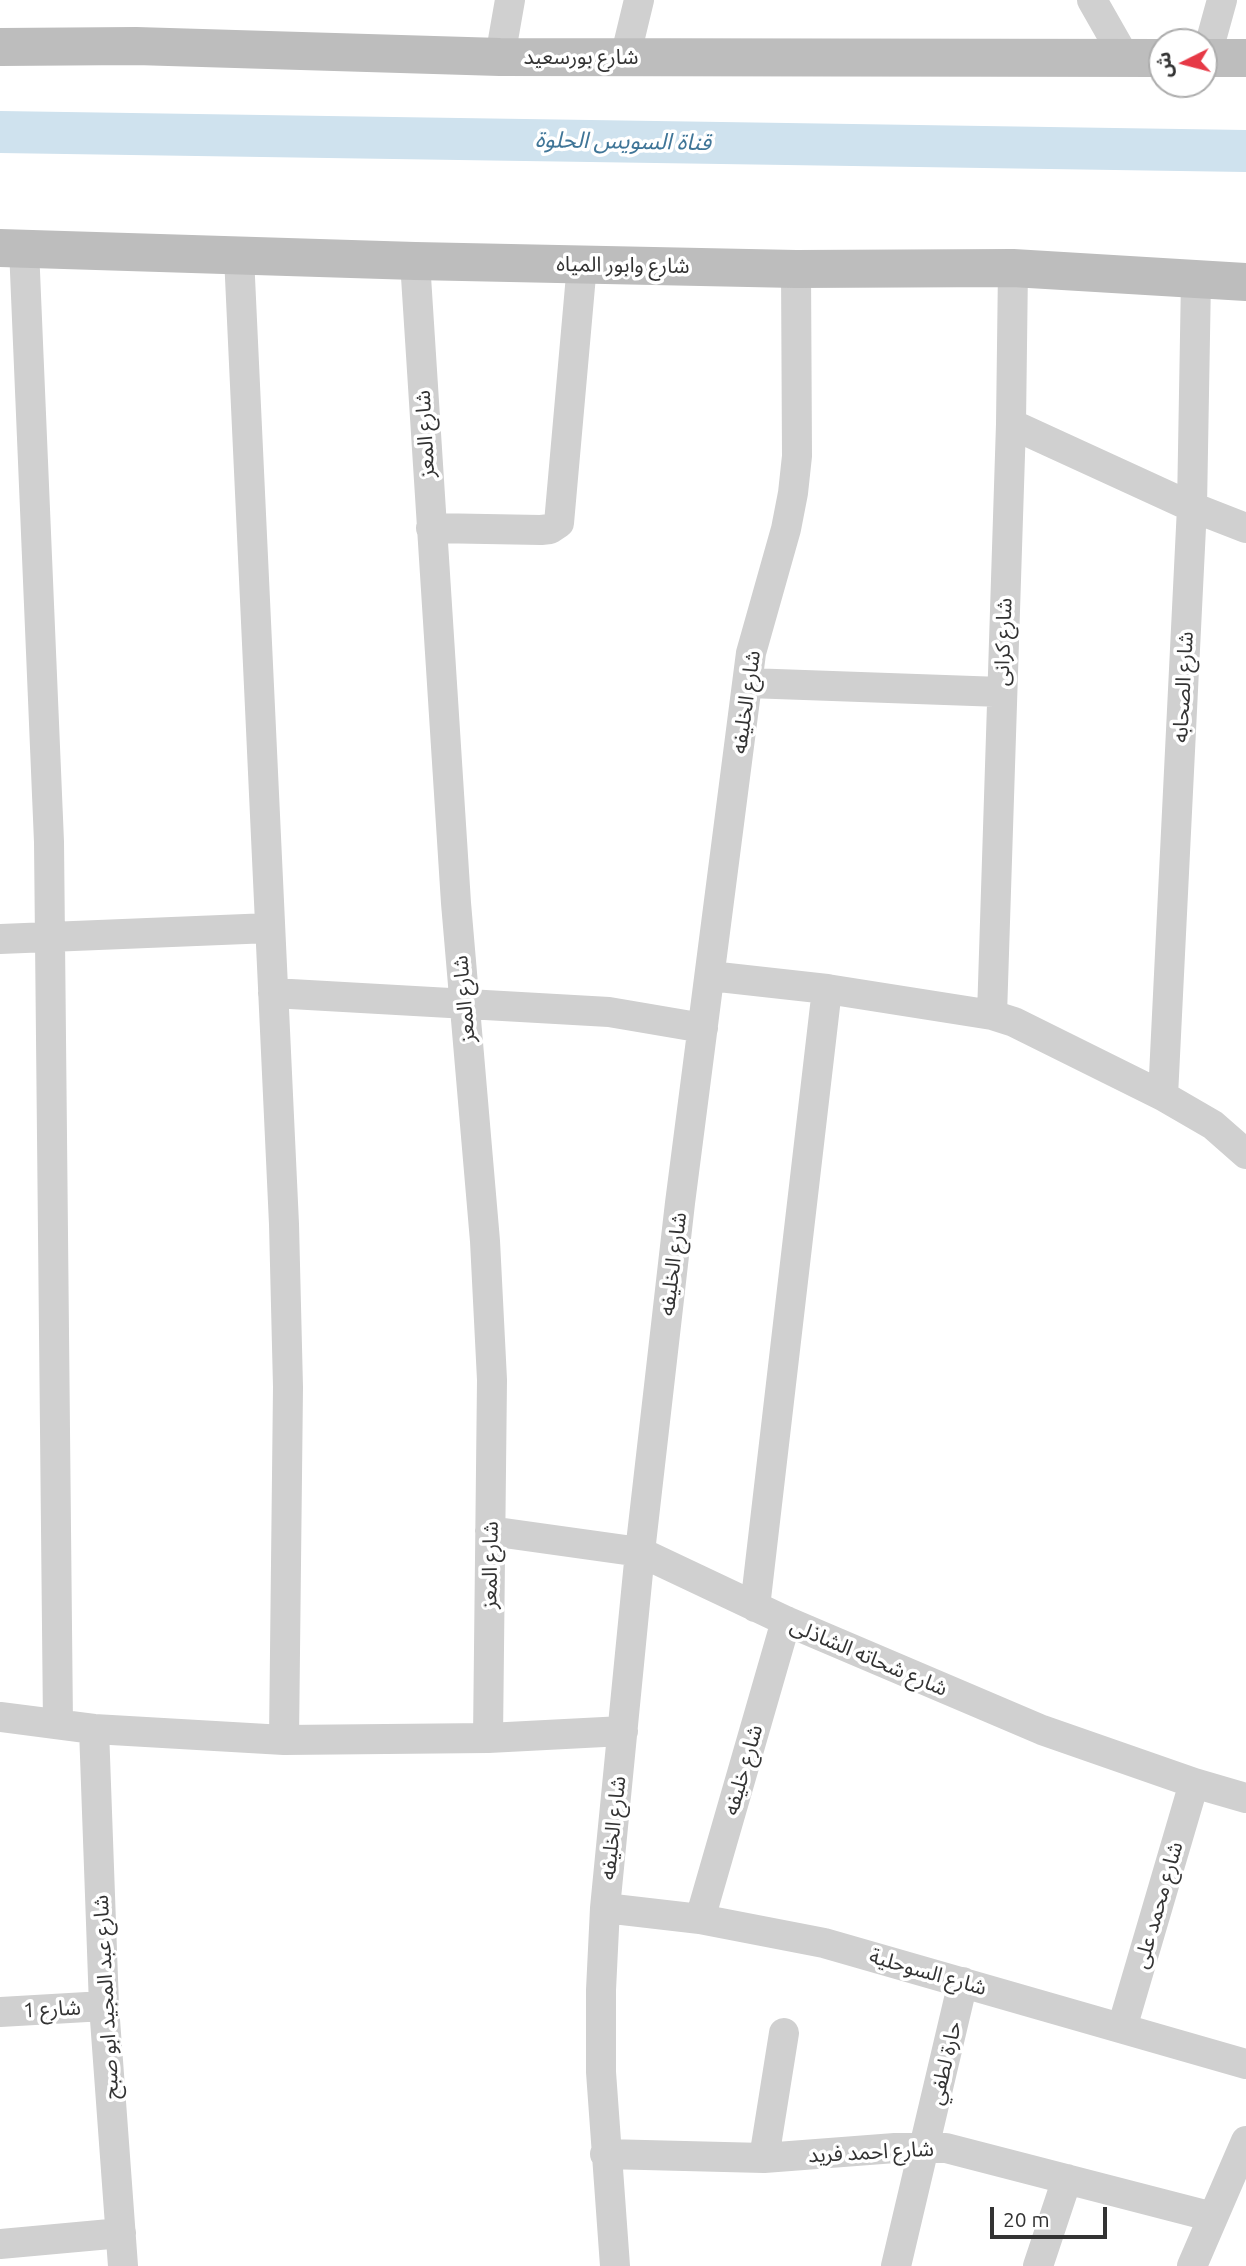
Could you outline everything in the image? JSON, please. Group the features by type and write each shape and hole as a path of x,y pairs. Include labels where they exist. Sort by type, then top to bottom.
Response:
{"main road":[{"name":"شارع بورسعيد","path":"0,47 136,46 500,57 1144,58"},
{"path":"1218,58 1246,58"},
{"name":"شارع وابور المياه","path":"12,248 415,261 796,269 1013,268 1246,282"}],"street":[{"path":"500,57 510,0"},
{"path":"625,58 639,0"},
{"path":"1092,0 1144,58"},
{"path":"1214,28 1222,0"},
{"path":"12,248 49,842 58,1724"},
{"path":"239,256 288,1387 284,1740"},
{"name":"شارع المعز","path":"415,261 455,890 485,1241 490,1339 492,1380 488,1738"},
{"path":"431,528 541,530 550,529 559,523 583,264"},
{"name":"شارع كرانى","path":"992,1015 1011,424 1013,268"},
{"name":"شارع الخليفه","path":"615,2266 601,2072 605,1908 640,1552 751,653 786,529 793,493 797,456 796,269"},
{"name":"شارع الصحابه","path":"1163,1096 1192,508 1196,279"},
{"path":"1011,424 1192,508 1246,528"},
{"path":"748,683 1001,692"},
{"path":"0,939 270,928"},
{"path":"710,976 828,989 992,1015 1014,1021 1163,1096 1213,1125 1246,1154"},
{"path":"755,1606 828,989"},
{"path":"273,993 609,1012 703,1028"},
{"name":"شارع شحاته الشاذلى","path":"490,1531 640,1552 786,1621 1042,1730 1194,1783 1246,1798"},
{"name":"شارع خليفه","path":"700,1919 786,1621"},
{"path":"0,1717 94,1729 284,1740 488,1738 623,1731"},
{"name":"شارع عبد المجيد ابو صبح","path":"94,1729 104,2006 123,2266"},
{"name":"شارع محمد على","path":"1122,2028 1194,1783"},
{"name":"شارع السوحلية","path":"605,1908 700,1919 824,1943 1246,2064"},
{"name":"حارة لطفي","path":"897,2266 964,1982"},
{"name":"شارع 1","path":"0,2012 104,2006"},
{"path":"764,2158 784,2032"},
{"path":"1192,2266 1246,2141"},
{"name":"شارع احمد فريد","path":"605,2154 764,2158 925,2147 946,2148 1213,2217"},
{"path":"1038,2266 1067,2179"},
{"path":"0,2244 121,2233"}],"waterway":[{"name":"قناة السويس الحلوة","path":"0,132 1246,151"}]}
